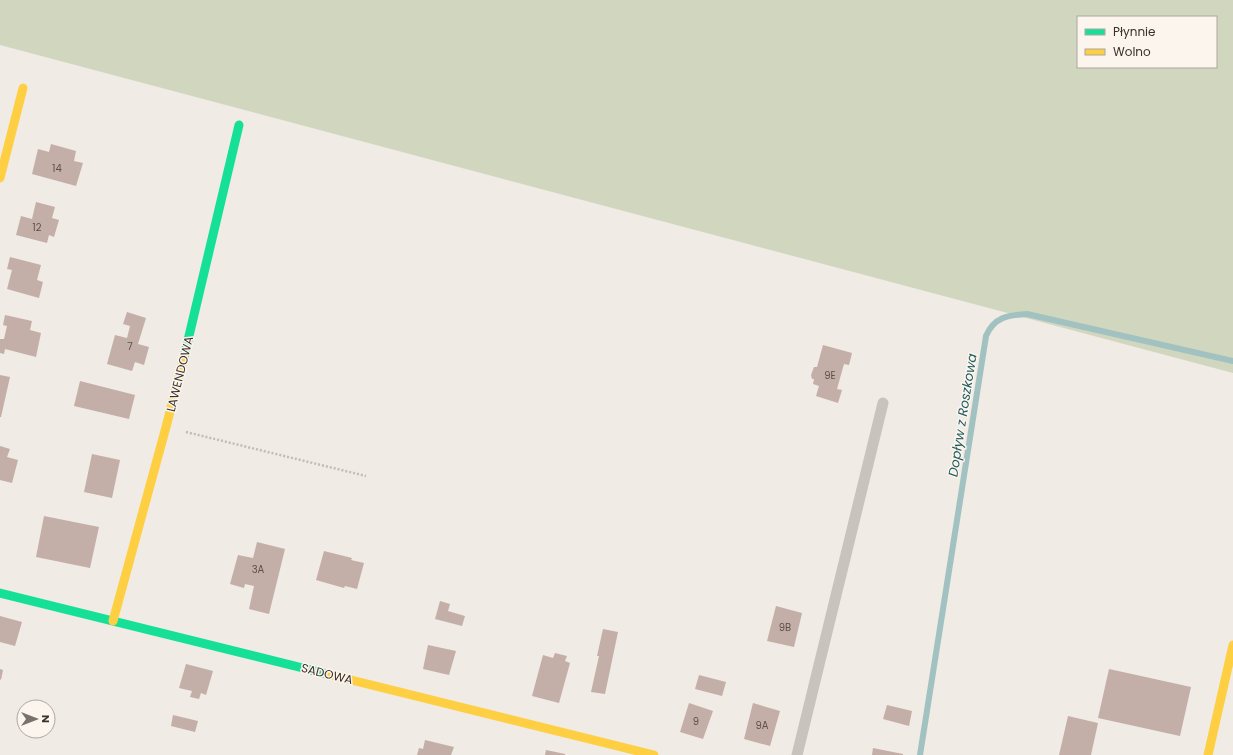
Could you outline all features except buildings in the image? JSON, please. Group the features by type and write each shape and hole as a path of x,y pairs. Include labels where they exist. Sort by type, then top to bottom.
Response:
{"street":[{"path":"0,178 23,88"},
{"name":"LAWENDOWA","path":"113,621 166,427 239,125"},
{"name":"SADOWA","path":"0,593 654,755"},
{"path":"1208,755 1233,644"}],"lane":[{"path":"797,755 883,403"}],"path":[{"path":"166,427 366,476"}],"green space":[{"path":"0,0 1233,0 1233,373 0,45"}],"waterway":[{"name":"Dopływ z Roszkowa","path":"920,755 986,336 989,330 1002,318 1027,314 1233,361"}],"traffic: fast":[{"path":"184,357 239,125"},
{"path":"0,593 327,674"}],"traffic: slow":[{"path":"0,178 23,88"},
{"path":"113,621 184,357"},
{"path":"1208,755 1233,645"},
{"path":"327,674 654,755"}]}
